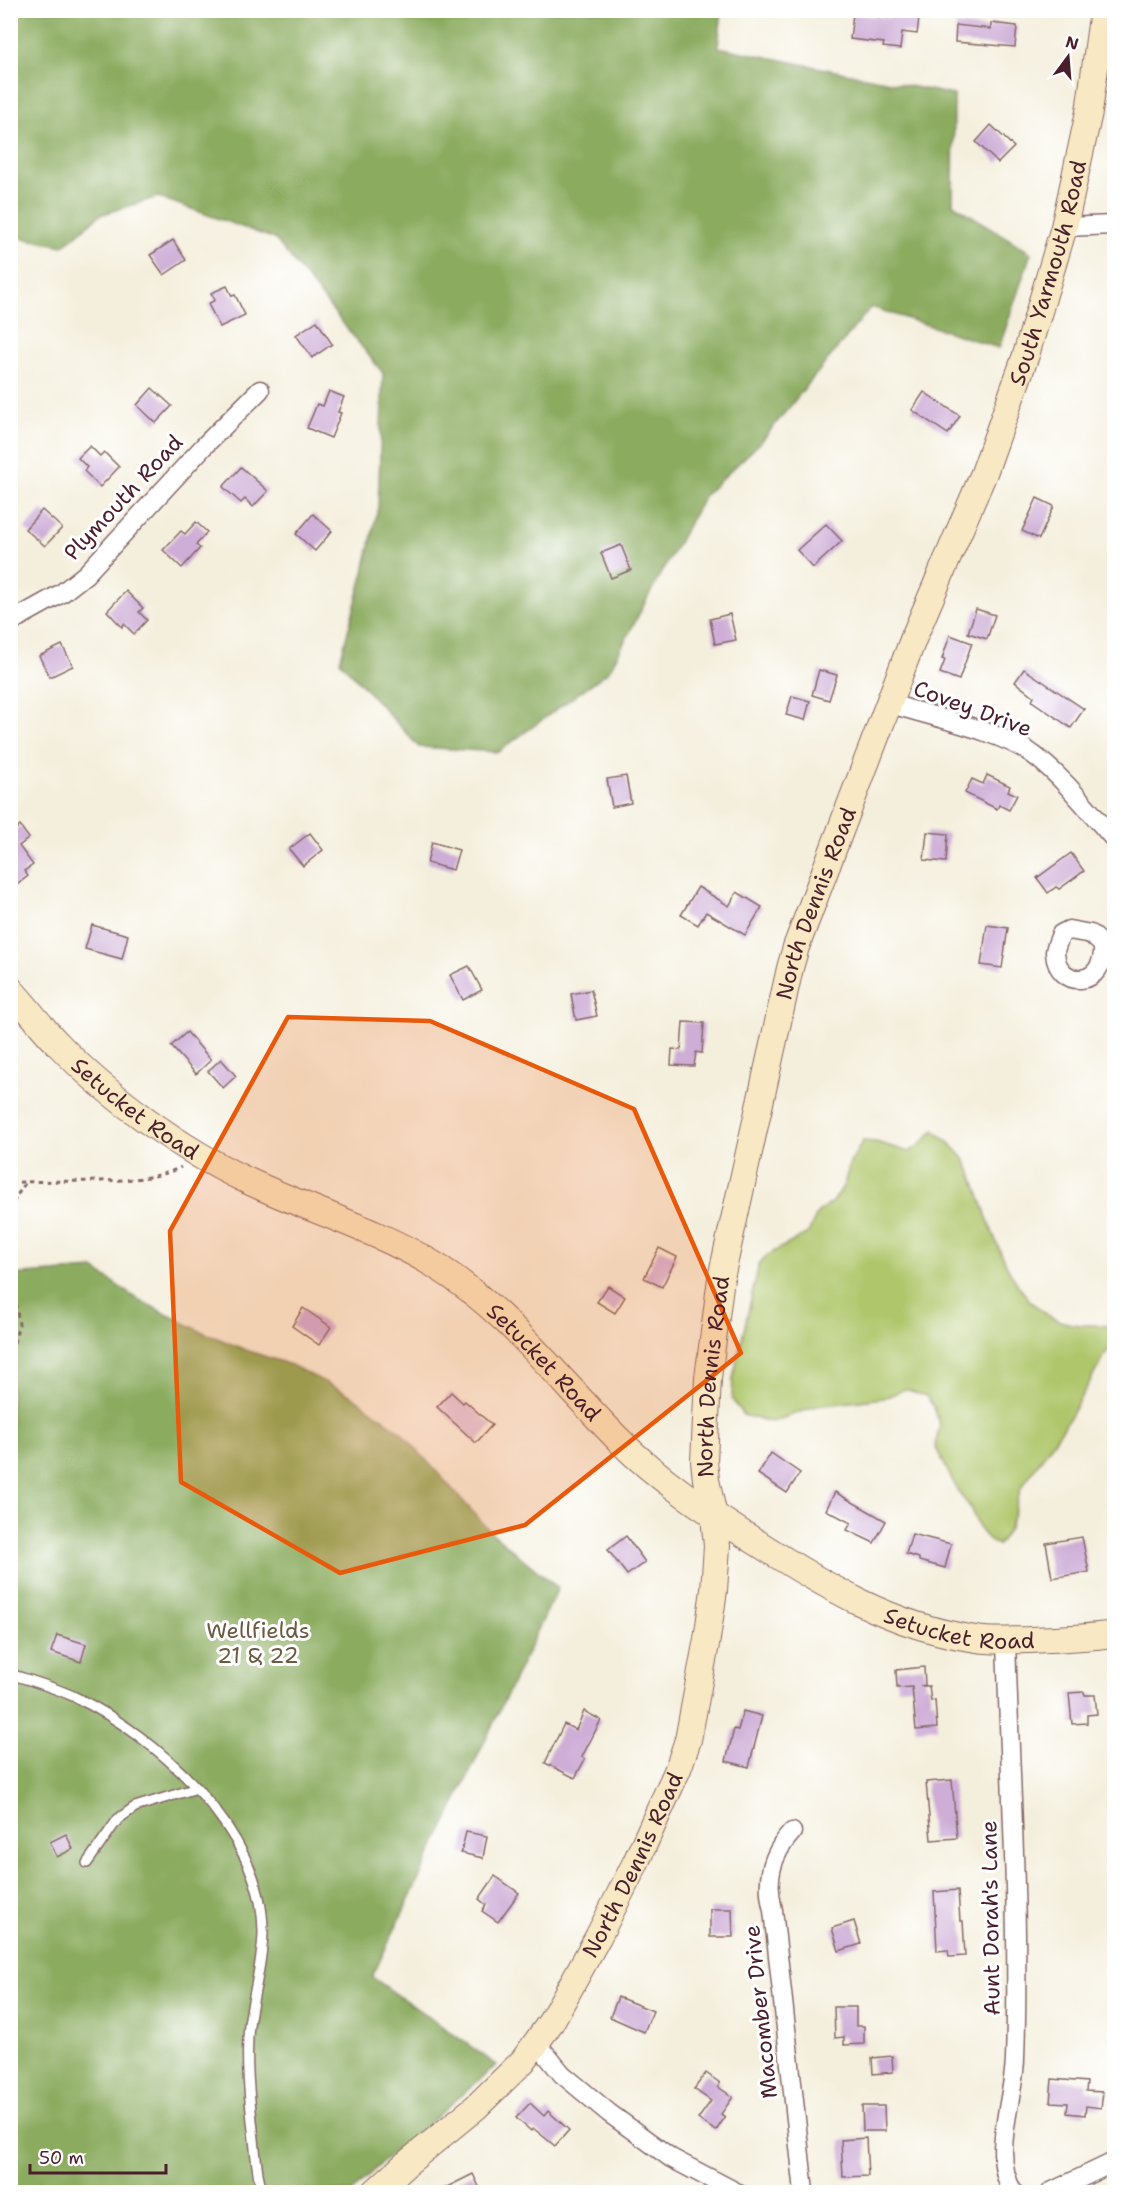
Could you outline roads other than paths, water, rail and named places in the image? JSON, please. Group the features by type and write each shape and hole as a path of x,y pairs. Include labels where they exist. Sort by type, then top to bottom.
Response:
{"main road":[{"name":"South Yarmouth Road","path":"963,526 1026,355 1065,228 1089,112 1103,10"},
{"name":"North Dennis Road","path":"375,2193 406,2164 476,2107 524,2061 551,2022 611,1913 678,1769 688,1740 714,1590 717,1546 704,1461 708,1378 721,1278 790,968 809,910 888,703 914,637 963,526"},
{"name":"Setucket Road","path":"10,989 57,1044 83,1069 138,1112 201,1155 243,1179 399,1246 431,1263 465,1286 536,1352 624,1445 714,1516 804,1573 860,1603 904,1622 954,1635 980,1640 1006,1640 1083,1638 1114,1634"}],"street":[{"path":"1065,228 1114,225"},
{"name":"Plymouth Road","path":"10,622 62,593 86,574 220,429 260,390"},
{"name":"Covey Drive","path":"888,703 1000,738 1034,754 1063,781 1114,839"},
{"name":"Aunt Dorah's Lane","path":"1006,1640 1016,1936 1016,2028 1015,2073 1003,2150 1007,2183 1013,2193"},
{"name":"Macomber Drive","path":"792,1833 777,1851 768,1883 773,1910 804,2193"},
{"path":"536,2042 562,2074 609,2113 671,2158 736,2193"},
{"path":"1051,2193 1114,2162"}],"lane":[{"path":"10,1674 57,1689 103,1712 156,1748 197,1788 237,1841 249,1870 260,1909 263,1931 249,2026 249,2069 256,2167 262,2193"},
{"path":"87,1863 118,1820 135,1808 197,1788"}],"park label":[{"name":"Wellfields 21 & 22","path":"258,1643"}]}
